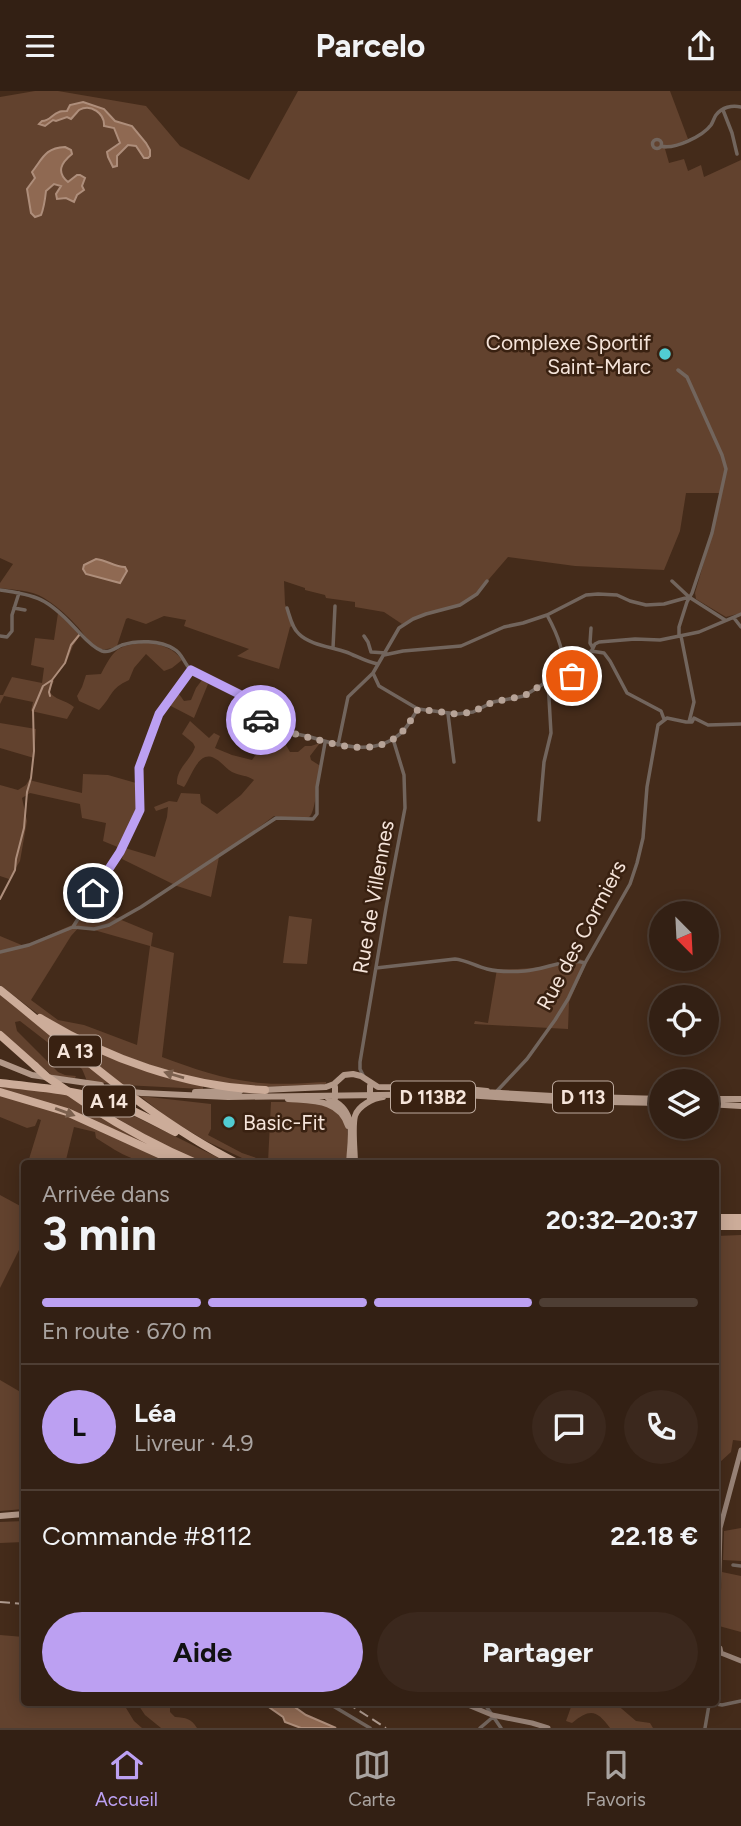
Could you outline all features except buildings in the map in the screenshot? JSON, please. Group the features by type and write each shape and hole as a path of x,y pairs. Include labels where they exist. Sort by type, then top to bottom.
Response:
{"highway":[{"name":"A 13","path":"0,990 143,1106 209,1149 231,1160"},
{"path":"19,1006 83,1041 148,1067 221,1087 265,1090"},
{"name":"A 13","path":"0,1035 47,1077 91,1107 128,1130 189,1160"},
{"name":"A 14","path":"0,1083 75,1092 108,1101 209,1149"},
{"name":"A 14","path":"0,1092 67,1112 172,1160"},
{"path":"719,1218 741,1218"},
{"path":"719,1226 741,1226"}],"main road":[{"name":"D 113","path":"0,1064 32,1075 100,1087 228,1097 501,1092 578,1102 649,1102"},
{"path":"336,1100 336,1085 343,1076 352,1074 381,1088 457,1088 501,1092"},
{"path":"354,1160 355,1119 368,1101 367,1081"},
{"path":"183,1092 336,1085"},
{"path":"143,1092 201,1099 329,1098 336,1100 347,1112 351,1121 350,1142"},
{"name":"D 113","path":"143,1092 501,1092 649,1100"},
{"name":"D 113B2","path":"368,1101 381,1097 501,1092"},
{"path":"288,1099 324,1103 337,1108 346,1120 353,1160"},
{"path":"719,1101 741,1099"},
{"path":"578,1102 581,1110"},
{"path":"625,1103 635,1107 637,1112"},
{"path":"719,1103 741,1106"},
{"path":"343,1108 353,1111 360,1109"},
{"path":"0,1516 21,1514"}],"street":[{"path":"661,146 666,148 680,144 701,133 723,110 730,106 741,107"},
{"path":"723,110 732,131 737,154"},
{"path":"592,650 604,653 627,693 661,711 665,719 693,721 694,702 679,627 712,533 726,470 722,455 687,377 678,370"},
{"path":"338,745 348,697 373,673 399,628 426,614 460,605 477,594 487,581"},
{"path":"672,581 689,597 725,620"},
{"path":"0,590 44,600 94,647 104,651 140,642 162,644 175,649 191,670 239,694 270,727 338,745 365,748 393,739 403,731 418,709"},
{"path":"0,636 7,637 12,631 12,615 19,593"},
{"path":"364,636 371,652 385,654 461,646 504,627 547,615 586,595 617,595 646,605 664,604 689,597"},
{"path":"333,648 335,606"},
{"path":"14,608 25,610"},
{"path":"286,608 293,627 299,634 365,662 378,664"},
{"path":"373,673 379,686 418,709 448,714 472,712 493,702 524,696 548,681 572,676 582,670 599,642 660,640 709,628 741,614"},
{"path":"547,615 560,640 563,678"},
{"path":"734,618 741,627"},
{"path":"591,628 592,650"},
{"path":"73,927 120,852 140,810 139,768 159,714 191,670"},
{"path":"539,820 544,762 551,733 548,681"},
{"path":"448,714 454,762"},
{"path":"693,716 708,726 741,725"},
{"name":"Rue des Cormiers","path":"501,1092 555,1020 630,884 643,838 646,795 656,733 658,725 665,719"},
{"name":"Rue de Villennes","path":"367,1081 360,1069 360,1062 405,808 404,775 393,739"},
{"path":"0,952 29,945 73,927 94,929 120,919 276,818 313,819 317,814 317,786 325,742"},
{"path":"376,968 455,959 490,969 523,971 576,960 585,963"},
{"name":"Rue de Villennes","path":"352,1074 360,1062"},
{"path":"719,1550 720,1528 741,1450"},
{"path":"733,1565 741,1566"},
{"path":"719,1654 741,1661"},
{"path":"719,1705 741,1701"},
{"path":"333,1706 370,1728"},
{"path":"470,1706 493,1716 548,1728"},
{"path":"486,1706 500,1728"},
{"path":"705,1728 709,1706"},
{"path":"480,1728 493,1716"}],"shaded area":[{"path":"35,91 58,91 146,106 180,146 249,180 298,91 670,91 688,139 665,149 669,163 684,159 688,171 701,165 704,177 741,160 741,613 726,617 696,599 695,593 712,534 720,493 686,493 680,531 664,570 575,566 508,557 477,593 460,604 426,613 402,624 384,612 355,607 355,602 326,598 325,595 284,581 285,604 292,626 279,669 237,656 249,649 184,626 186,620 164,616 146,624 126,619 117,646 101,649 91,644 67,616 44,598 28,592 0,588 0,583 13,564 0,558 0,97"},
{"path":"83,102 104,109 115,121 132,126 146,143 150,156 144,158 136,146 128,145 117,156 117,166 113,167 107,152 120,143 114,128 104,126 100,114 92,109 79,110 71,119 67,117 53,120 45,126 39,124 61,111 67,111 70,105"},
{"path":"65,147 71,150 72,154 61,168 62,175 68,182 77,175 85,178 82,186 84,190 77,195 74,202 66,198 57,199 56,194 61,186 54,184 46,191 41,215 35,217 31,213 27,189 35,178 32,172 49,152"},
{"path":"96,559 125,567 127,571 120,583 86,574 84,565"},
{"path":"58,613 80,635 66,663 53,679 49,691 74,707 67,719 31,711 33,702 4,696 0,704 0,695 3,695 12,677 42,683 44,668 31,665 35,638 54,640"},
{"path":"149,642 171,650 182,660 164,671 146,654 134,668 129,680 114,690 99,710 79,701 77,696 86,675 101,674 119,649"},
{"path":"202,680 208,684 194,718 167,704 176,693 184,701 191,700"},
{"path":"190,721 209,738 214,733 220,736 215,748 252,760 273,731 284,736 290,752 298,752 305,746 320,743 310,756 311,760 322,767 309,817 292,819 274,816 219,857 211,897 177,886 122,859 125,848 155,857 168,807 156,811 154,807 169,801 177,802 181,793 200,794 201,803 217,814 241,795 254,780 232,772 217,759 208,757 199,761 184,787 177,784 179,773 195,747 182,734"},
{"path":"0,723 36,729 34,758 0,748"},
{"path":"83,774 108,775 136,783 138,815 120,848 103,841 106,823 82,818 80,804 30,793 22,798 27,821 20,861 9,879 0,876 0,785 18,790 29,780 82,793"},
{"path":"85,905 153,933 151,946 174,953 162,1057 248,1082 326,1084 241,1088 181,1076 108,1050 39,1015 0,985 0,936 24,946 72,925","holes":["80,926 150,946 137,1045 84,1025 58,1020 31,1000"]},
{"path":"289,916 312,919 307,964 283,963"},
{"path":"577,958 587,962 569,1002 568,1029 474,1024 475,1021 488,1023 497,969 538,967"},
{"path":"0,994 112,1084 87,1081 82,1069 20,1021 15,1022 17,1031 58,1072 76,1076 53,1076 0,1032"},
{"path":"46,1023 120,1059 183,1082 203,1084 203,1089 123,1085"},
{"path":"0,1085 68,1095 184,1160 176,1160 98,1123 0,1090"},
{"path":"0,1095 38,1105 88,1124 162,1160 131,1158 96,1138 95,1132 74,1127 66,1160 32,1160 29,1159 41,1120 38,1119 35,1126 27,1128 0,1117"},
{"path":"140,1096 211,1104 211,1129 208,1135 242,1153 262,1160 242,1158 204,1140 168,1118"},
{"path":"87,1101 120,1110 223,1160 196,1160 167,1147"},
{"path":"271,1102 304,1102 327,1106 343,1119 348,1143 346,1160 268,1160"},
{"path":"0,1195 21,1206 21,1246 0,1288"},
{"path":"741,1235 741,1441 733,1440 731,1452 719,1463 719,1236"},
{"path":"0,1380 21,1392 21,1509 0,1511"},
{"path":"21,1521 21,1542 0,1543 0,1522"},
{"path":"741,1528 741,1561 723,1560 724,1531"},
{"path":"722,1572 741,1576 741,1632 719,1626"},
{"path":"0,1635 21,1637 21,1706 125,1706 142,1728 0,1728"},
{"path":"139,1706 172,1706 170,1712 175,1717 190,1720 197,1728 161,1728 145,1715"},
{"path":"267,1706 293,1706 306,1715 336,1728 301,1728 285,1722 283,1717"},
{"path":"618,1706 636,1721 650,1723 653,1728 610,1728 593,1713 572,1723 566,1721 571,1707"}],"waterway":[{"path":"0,899 15,870 24,828 34,751 33,710 43,686 52,680 65,663 71,645 80,634"},
{"path":"50,696 52,681"}],"railway":[{"path":"0,1602 21,1604"},
{"path":"352,1706 386,1728"}],"way so far":[{"path":"261,720 274,729 346,747 365,748 393,739 403,731 418,709 457,714 472,712 493,702 524,696 548,681 572,676"}],"place":[{"name":"Complexe Sportif Saint-Marc","path":"665,354"},
{"name":"Basic-Fit","path":"229,1122"}],"route":[{"path":"93,893 120,852 140,810 139,768 159,714 191,670 239,694 261,720"}]}
